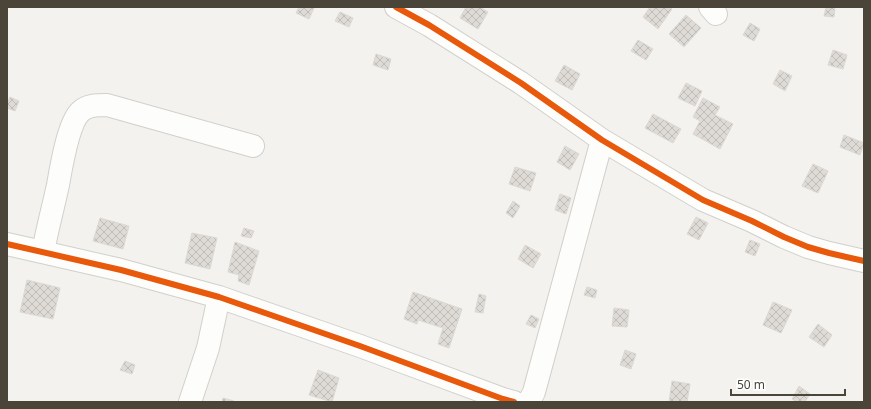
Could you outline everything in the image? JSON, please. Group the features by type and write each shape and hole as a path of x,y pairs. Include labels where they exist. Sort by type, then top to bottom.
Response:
{"street":[{"path":"396,7 429,25 521,82 602,140 703,200 752,221 784,237 829,253 864,261"},
{"path":"43,252 62,162 74,121 80,112 91,106 106,105 253,146"},
{"path":"527,402 530,400 534,392 602,140"},
{"path":"7,244 121,270 219,297 514,402"},
{"path":"190,402 208,348 219,297"}],"building":[{"path":"299,7 314,8 309,19 296,13"},
{"path":"466,7 480,7 488,12 478,29 460,18"},
{"path":"650,7 669,7 672,9 658,29 643,17"},
{"path":"826,7 835,7 834,17 824,16"},
{"path":"340,12 353,18 349,27 335,21"},
{"path":"686,15 701,28 684,47 669,34"},
{"path":"750,23 760,29 754,41 743,35"},
{"path":"638,40 653,49 646,60 631,51"},
{"path":"833,50 847,55 843,69 828,65"},
{"path":"376,54 391,59 388,70 373,65"},
{"path":"564,65 580,74 572,90 555,81"},
{"path":"780,70 792,76 785,91 773,84"},
{"path":"686,83 702,91 695,106 678,98"},
{"path":"10,97 19,101 15,111 7,108 7,103"},
{"path":"703,98 720,107 715,115 733,124 720,149 693,134 700,121 693,117"},
{"path":"653,114 681,129 673,143 645,128"},
{"path":"844,135 864,143 860,155 840,147"},
{"path":"565,146 579,154 570,170 557,162"},
{"path":"813,164 828,171 818,193 802,186"},
{"path":"515,167 536,173 530,191 509,184"},
{"path":"560,194 571,198 566,214 555,210"},
{"path":"513,201 520,206 513,218 506,213"},
{"path":"696,217 708,223 699,240 687,234"},
{"path":"100,218 129,226 123,249 93,241"},
{"path":"244,228 254,231 251,238 241,236"},
{"path":"192,233 217,238 210,269 185,263"},
{"path":"750,240 760,244 755,256 745,252"},
{"path":"235,242 259,251 249,285 238,281 239,275 228,272"},
{"path":"525,245 541,254 533,268 518,259"},
{"path":"27,280 60,288 53,319 20,312"},
{"path":"587,287 597,290 595,298 584,295"},
{"path":"413,292 462,309 449,348 438,344 443,328 418,320 417,324 404,319"},
{"path":"479,294 486,296 483,313 475,312"},
{"path":"773,302 792,310 781,333 763,325"},
{"path":"614,308 629,310 627,327 612,326"},
{"path":"531,315 539,319 535,328 526,324"},
{"path":"818,324 832,335 824,347 809,337"},
{"path":"625,350 636,354 631,369 620,365"},
{"path":"125,361 135,365 132,374 120,370"},
{"path":"318,370 339,378 332,402 309,395"},
{"path":"672,381 690,384 687,402 669,402"},
{"path":"799,386 810,394 805,402 797,402 792,399"},
{"path":"223,398 234,401 234,402 222,402"}],"cycle path":[{"path":"396,7 429,25 521,83 602,140 703,200 808,247 864,261"},
{"path":"7,244 121,270 219,297 514,402"}]}
